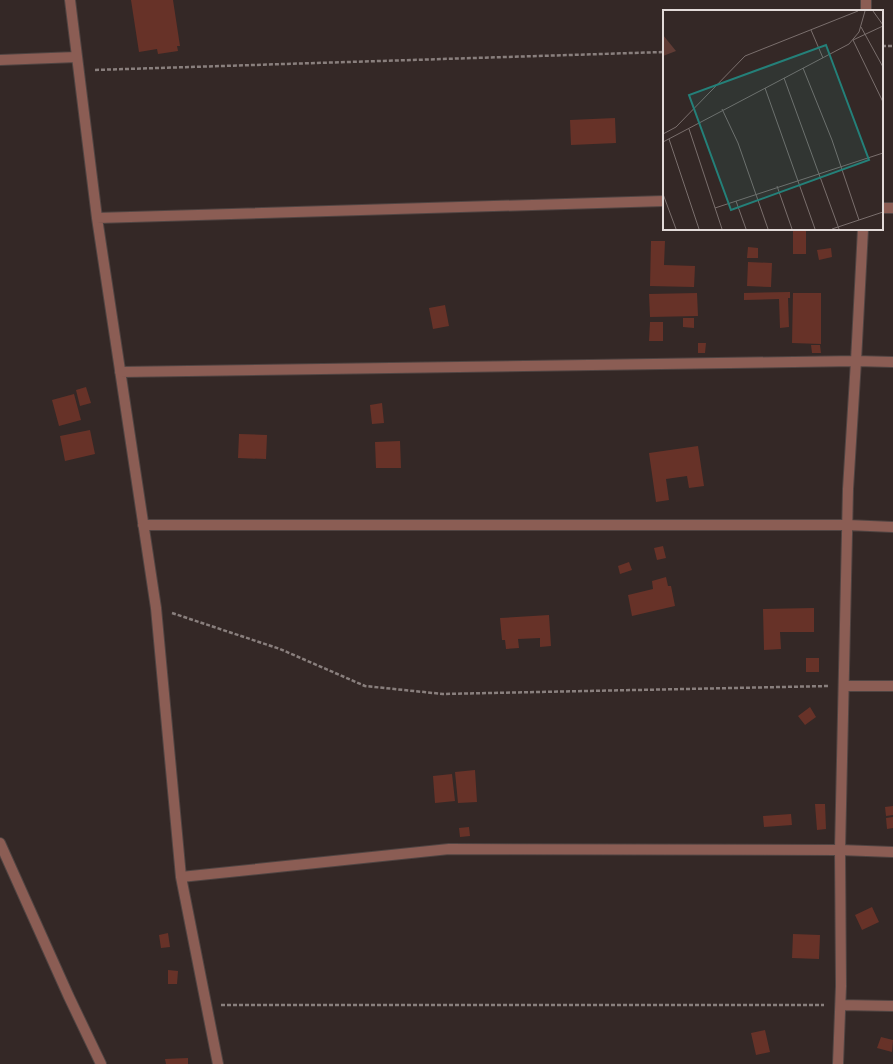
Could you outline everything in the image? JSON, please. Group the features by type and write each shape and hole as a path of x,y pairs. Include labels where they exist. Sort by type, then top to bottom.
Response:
{"street":[{"path":"70,0 97,218 156,608 181,877 218,1064"},
{"path":"0,60 77,57"},
{"path":"97,218 663,202"},
{"path":"838,1064 841,1005 840,850 848,489 863,230"},
{"path":"120,372 856,361 893,362"},
{"path":"143,525 893,526"},
{"path":"844,686 893,686"},
{"path":"0,843 69,997 101,1064"},
{"path":"181,877 449,849 840,850 893,852"},
{"path":"841,1005 893,1006"}],"path":[{"path":"79,70 663,52"},
{"path":"156,608 280,649 365,686 443,694 844,686"},
{"path":"206,1005 841,1005"}],"building":[{"path":"131,0 173,0 180,46 177,46 178,51 158,54 157,49 139,52"},
{"path":"615,118 616,143 571,145 570,120"},
{"path":"793,230 806,230 806,254 793,254"},
{"path":"651,241 665,241 664,265 695,266 694,287 650,286"},
{"path":"748,247 758,248 758,258 747,258"},
{"path":"831,248 832,257 819,260 817,250"},
{"path":"748,262 772,263 771,287 747,286"},
{"path":"790,292 790,298 788,298 789,327 780,328 779,299 744,300 744,293"},
{"path":"697,293 698,316 650,317 649,294"},
{"path":"793,293 821,293 821,344 792,343"},
{"path":"445,305 449,326 433,329 429,308"},
{"path":"683,318 694,318 694,328 683,327"},
{"path":"650,322 663,322 663,341 649,341"},
{"path":"698,343 706,343 705,353 698,353"},
{"path":"811,345 820,345 821,353 812,353"},
{"path":"86,387 91,403 80,406 76,390"},
{"path":"74,394 81,420 59,426 52,400"},
{"path":"382,403 384,423 372,424 370,405"},
{"path":"90,430 95,454 65,461 60,436"},
{"path":"239,434 267,435 266,459 238,458"},
{"path":"400,441 401,468 376,468 375,442"},
{"path":"698,446 704,486 689,488 687,476 666,479 669,500 656,502 649,453"},
{"path":"663,546 666,558 657,560 654,548"},
{"path":"629,562 632,570 620,574 618,566"},
{"path":"666,577 668,586 671,586 675,606 632,616 628,595 653,589 652,581"},
{"path":"814,608 814,632 780,632 781,649 764,650 763,609"},
{"path":"549,615 551,646 540,647 540,638 518,639 519,648 506,649 505,640 502,640 500,618"},
{"path":"806,658 819,658 819,672 806,672"},
{"path":"810,707 816,717 805,725 798,716"},
{"path":"475,770 477,802 458,803 455,772"},
{"path":"452,774 455,801 435,803 433,776"},
{"path":"815,804 825,804 826,829 817,830"},
{"path":"893,806 893,815 886,816 885,807"},
{"path":"791,814 792,825 764,827 763,816"},
{"path":"893,817 893,828 887,829 886,818"},
{"path":"469,827 470,836 460,837 459,828"},
{"path":"872,907 879,922 862,930 855,915"},
{"path":"168,933 170,947 161,948 159,935"},
{"path":"793,934 820,935 819,959 792,958"},
{"path":"168,970 178,971 177,984 168,984"},
{"path":"765,1030 770,1052 756,1055 751,1033"},
{"path":"881,1037 893,1040 892,1052 877,1048"},
{"path":"188,1058 188,1064 166,1064 165,1059"}]}
